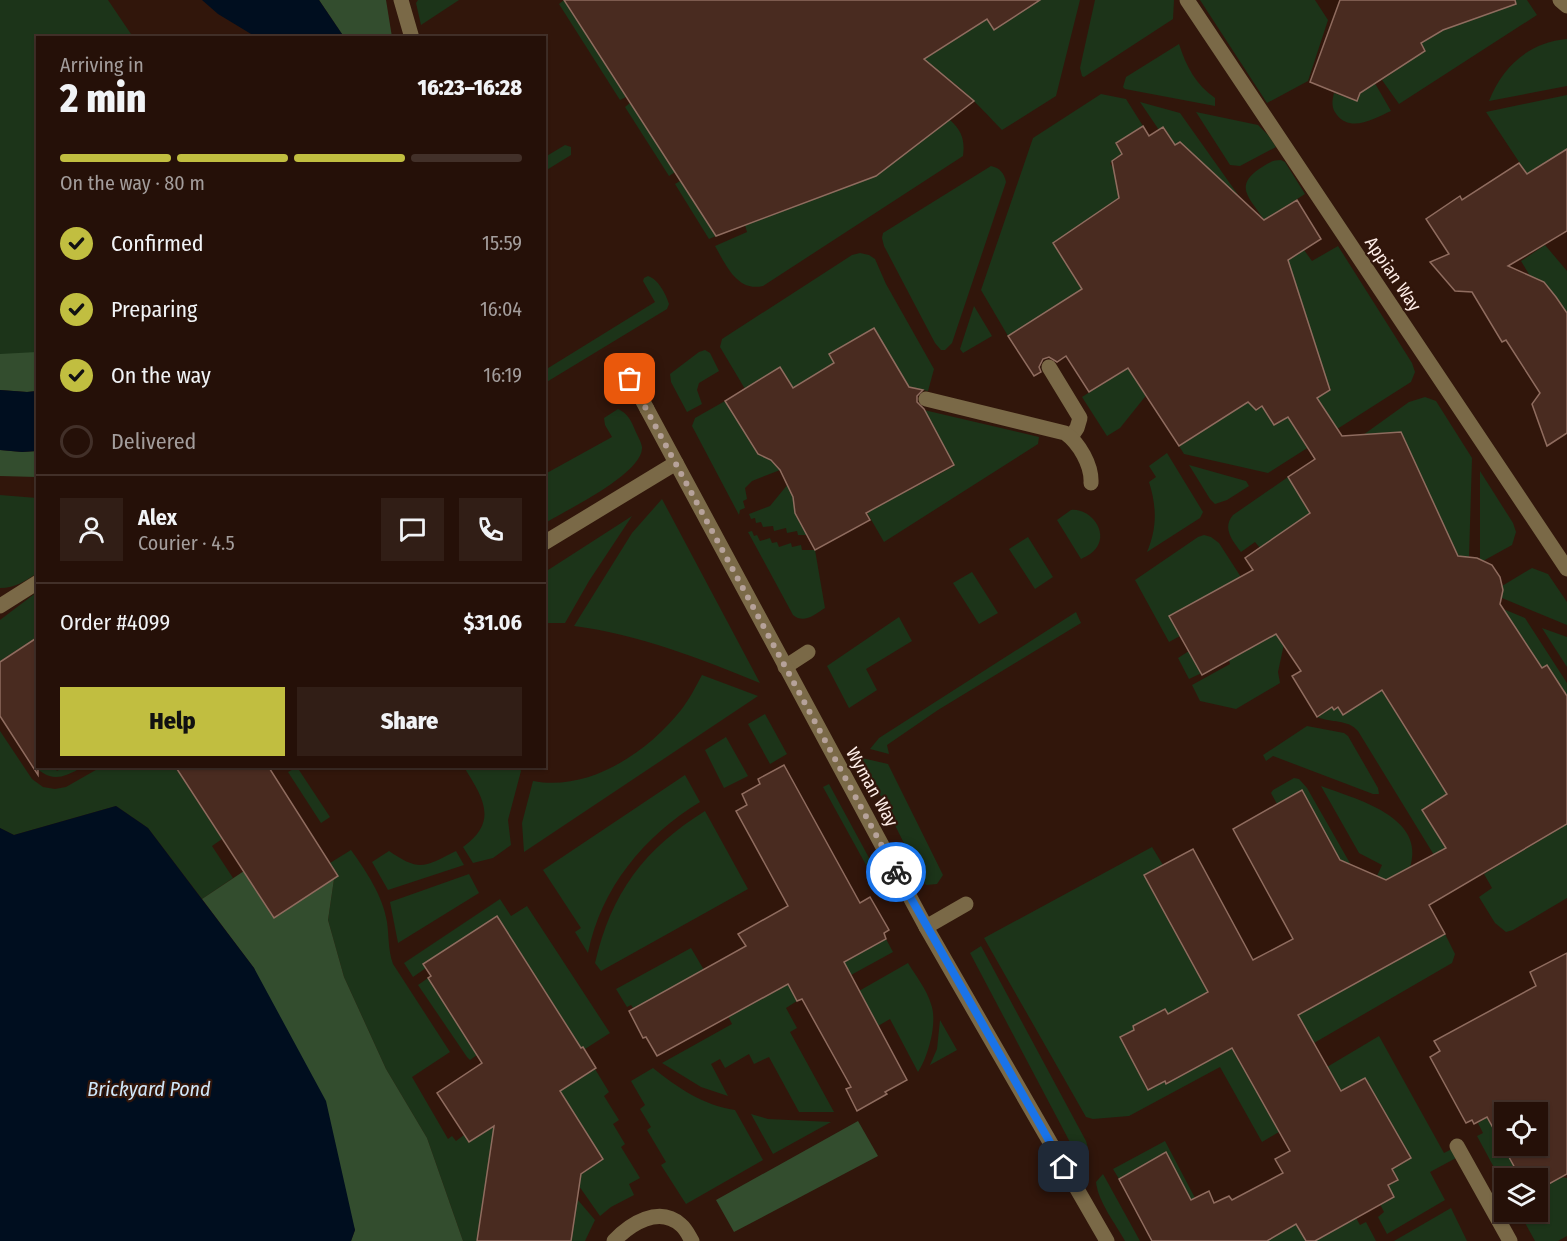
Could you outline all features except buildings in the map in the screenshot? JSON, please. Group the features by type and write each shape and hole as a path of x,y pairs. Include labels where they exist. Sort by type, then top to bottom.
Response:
{"street":[{"path":"401,0 411,36"},
{"name":"Appian Way","path":"1187,0 1567,569"},
{"path":"1560,0 1567,6"},
{"path":"1049,367 1080,418 1071,437"},
{"name":"Wyman Way","path":"630,379 926,927 1107,1241"},
{"path":"926,399 1065,433 1071,437 1091,470 1091,483"},
{"path":"546,542 676,463"},
{"path":"0,606 36,583"},
{"path":"785,667 808,652"},
{"path":"926,927 966,904"},
{"path":"1457,1146 1510,1241"},
{"path":"614,1241 626,1228 654,1216 669,1218 682,1226 692,1241"}],"green space":[{"path":"0,0 108,0 132,36 36,36 36,354 0,355"},
{"path":"319,0 386,0 392,36 343,36"},
{"path":"418,0 459,0 421,25 416,3"},
{"path":"564,0 626,97 620,100 559,4"},
{"path":"1017,0 1080,0 1056,96 1002,130 953,83 919,62 987,19 994,30"},
{"path":"1095,0 1174,0 1173,19 1084,77 1080,68"},
{"path":"1200,0 1315,0 1328,20 1308,81 1267,103"},
{"path":"1494,0 1527,0 1537,15 1399,104 1382,80 1424,51 1421,43"},
{"path":"1567,39 1567,86 1489,101 1501,77 1519,58 1541,45"},
{"path":"1179,44 1192,74 1215,98 1215,106 1123,87 1126,77"},
{"path":"1369,73 1391,111 1371,120 1349,123 1337,115 1334,110 1332,102 1334,93 1357,101"},
{"path":"1101,94 1126,99 1143,126 1116,143 1122,154 1110,163 1122,183 1119,198 1082,289 1008,336 981,290 1033,138"},
{"path":"1567,95 1567,149 1527,174 1486,112"},
{"path":"1140,102 1180,113 1241,199 1180,142 1175,145 1164,127 1159,130"},
{"path":"630,103 675,172 669,176 625,107"},
{"path":"1196,112 1258,125 1276,147 1240,166 1230,165"},
{"path":"950,120 962,136 963,156 763,286 746,285 728,269 715,246 747,232 745,225"},
{"path":"565,145 571,147 571,155 546,170 546,156"},
{"path":"1281,160 1285,162 1305,194 1264,220 1247,193 1247,182 1251,175 1264,165"},
{"path":"991,166 1001,171 1006,182 952,343 945,350 941,350 935,343 884,246 883,233"},
{"path":"680,181 716,236 709,239 675,184"},
{"path":"1545,245 1567,271 1567,313 1544,282 1530,276 1521,261"},
{"path":"1338,246 1412,363 1415,372 1411,382 1268,473 1184,454 1179,446 1248,402 1256,410 1262,406 1274,425 1288,417 1323,407 1317,398 1331,389 1319,370 1284,262 1304,250 1312,261"},
{"path":"860,253 875,259 886,284 934,369 928,391 909,387 874,328 830,354 834,363 793,388 780,367 745,389 720,347 722,339 852,255"},
{"path":"648,276 655,280 664,292 669,304 667,309 546,382 546,369 655,302 643,281"},
{"path":"974,306 992,336 963,353 960,349"},
{"path":"705,350 710,353 719,371 699,383 697,390 702,404 687,412 671,382 670,374"},
{"path":"36,352 36,391 0,390 0,354"},
{"path":"1142,359 1148,393 1120,428 1107,436 1082,397"},
{"path":"1425,397 1436,401 1472,458 1469,557 1460,558 1450,542 1363,435 1409,402"},
{"path":"725,401 758,454 771,460 780,470 752,481 745,488 747,499 743,501 745,508 740,510 739,515 692,426 695,418"},
{"path":"618,409 628,417 642,447 639,457 630,468 602,490 546,522 546,473 612,437 604,418"},
{"path":"924,410 1039,437 1038,444 884,542 854,490 906,492 954,466"},
{"path":"0,450 36,451 36,477 0,476"},
{"path":"1167,453 1203,512 1200,518 1147,552 1153,535 1155,518 1149,482 1156,477 1149,466"},
{"path":"1189,465 1246,481 1249,486 1227,500 1215,504"},
{"path":"1480,471 1513,523 1516,532 1512,545 1483,561 1480,559"},
{"path":"1288,477 1310,513 1260,548 1255,542 1241,552 1228,529 1233,515"},
{"path":"788,484 793,497 795,513 807,535 798,535 797,531 787,533 786,528 774,531 773,526 763,527 761,522 756,523 755,518 751,519 749,514 770,506"},
{"path":"0,495 36,498 36,574 16,585 0,588"},
{"path":"662,499 760,683 645,641 574,626 632,533"},
{"path":"1071,510 1078,510 1090,516 1095,521 1100,534 1097,547 1081,559 1057,520"},
{"path":"632,516 589,581 565,623 546,623 546,571"},
{"path":"752,531 760,541 770,538 772,543 777,542 779,547 791,543 792,547 801,545 802,550 815,550 825,608 805,619 793,615 748,532"},
{"path":"1204,535 1219,543 1284,644 1278,672 1280,683 1236,709 1200,701 1192,685 1230,664 1229,660 1189,679 1178,658 1189,651 1180,636 1169,642 1135,580"},
{"path":"1028,537 1053,577 1035,589 1009,549"},
{"path":"1532,568 1548,574 1567,602 1567,625 1502,598 1502,586"},
{"path":"972,572 998,613 979,624 953,583"},
{"path":"36,593 36,638 0,661 0,620"},
{"path":"1496,606 1525,618 1567,683 1567,696 1547,665 1542,668 1511,621"},
{"path":"1076,612 1081,623 938,710 887,745 889,754 870,749 879,738"},
{"path":"899,617 912,641 866,669 877,690 849,708 827,666"},
{"path":"1542,628 1567,637 1567,667"},
{"path":"702,675 758,696 524,852 522,823 533,781 554,783 575,780 596,774 634,754 667,726 681,710"},
{"path":"1375,680 1447,794 1422,810 1446,849 1434,855 1358,731 1344,723 1317,717 1332,707 1334,710 1338,707 1343,715 1365,701"},
{"path":"765,714 787,754 770,764 748,724"},
{"path":"1307,726 1344,733 1348,736 1378,788 1379,794 1373,794 1273,756 1266,761 1263,755"},
{"path":"0,731 32,779 43,787 55,789 66,787 99,768 176,768 222,839 212,846 233,878 202,899 148,828 116,806 14,835 0,828"},
{"path":"726,737 748,776 724,788 705,750"},
{"path":"36,750 36,767 26,757"},
{"path":"862,758 888,764 943,875 937,884 926,885 922,880"},
{"path":"37,768 55,768 57,771 62,768 80,768 58,777 52,777"},
{"path":"298,768 330,817 321,823 288,772"},
{"path":"465,768 520,768 521,771 508,820 511,845 493,858 473,863 463,847 481,828 484,818 482,799"},
{"path":"685,775 700,802 661,831 628,866 603,907 588,953 575,932 581,928 543,870"},
{"path":"1294,778 1299,779 1307,788 1351,865 1345,869 1301,791 1277,804 1271,793"},
{"path":"829,784 887,891 882,894 823,787"},
{"path":"1321,786 1369,804 1385,812 1398,823 1408,835 1412,850 1410,868 1380,884 1377,876 1382,865 1359,853"},
{"path":"705,811 748,889 601,971 595,963 602,938 610,915 633,875 664,841"},
{"path":"1567,824 1567,898 1506,932 1495,923 1479,897 1492,888 1484,874"},
{"path":"1152,847 1163,865 1145,876 1208,992 1168,1014 1165,1009 1133,1026 1134,1030 1121,1037 1166,1084 1248,1035 1239,1060 1279,1132 1262,1142 1220,1067 1129,1116 1093,1119 1086,1117 984,938"},
{"path":"351,850 368,875 382,903 393,964 450,1052 412,1077 448,1139 452,1136 456,1141 464,1135 469,1142 495,1125 477,1241 463,1241 427,1138 386,1069 344,977 328,920 334,879 338,875 330,863"},
{"path":"389,851 408,862 422,865 456,851 464,865 388,890 372,862"},
{"path":"244,871 274,918 334,879 328,920 344,977 386,1069 427,1138 463,1241 351,1241 355,1230 254,968 202,899"},
{"path":"469,874 479,893 398,943 390,902"},
{"path":"500,899 511,916 527,906 610,1033 571,1055 575,1038 497,916 423,964 426,968 413,977 404,963"},
{"path":"1445,934 1455,954 1452,963 1314,1043 1295,1009 1326,999"},
{"path":"886,939 893,952 851,975 841,959 852,957"},
{"path":"981,946 1086,1141 1088,1148 1086,1154 1077,1154 1072,1146 970,953"},
{"path":"691,948 704,970 634,1009 631,1005 627,1007 616,989"},
{"path":"908,963 927,994 933,1011 931,1039 918,1072 890,1019 878,1026 859,991"},
{"path":"428,978 477,1055 470,1060 418,985"},
{"path":"788,984 797,1001 786,1008 797,1028 790,1032 834,1112 799,1112 769,1057 754,1064 749,1054 725,1068 720,1059 711,1064 728,1096 701,1087 662,1063 732,1024 728,1016"},
{"path":"940,1020 957,1050 930,1065 937,1049"},
{"path":"1379,1036 1444,1153 1452,1149 1456,1158 1430,1172 1445,1200 1387,1234 1378,1217 1384,1212 1380,1204 1394,1197 1388,1185 1398,1180 1392,1169 1397,1135 1365,1078 1341,1091 1327,1067"},
{"path":"653,1068 691,1095 735,1110 763,1160 686,1204 661,1165 666,1162 647,1130 651,1127 640,1109 645,1105 631,1081"},
{"path":"595,1069 609,1092 604,1096 619,1120 613,1124 625,1144 621,1147 640,1178 629,1184 634,1195 611,1207 600,1216 579,1186 580,1181 577,1176 603,1159 560,1091"},
{"path":"751,1114 768,1119 831,1122 773,1154"},
{"path":"1488,1117 1494,1128 1494,1156 1509,1156 1515,1168 1494,1168 1477,1136 1483,1133 1478,1123"},
{"path":"858,1121 878,1156 734,1232 716,1200"},
{"path":"1165,1141 1195,1198 1191,1200 1166,1152 1119,1179 1113,1169"},
{"path":"1103,1174 1140,1241 1125,1241 1108,1213 1097,1190 1096,1182"},
{"path":"1560,1177 1567,1178 1567,1236 1558,1241 1535,1241 1525,1222 1548,1222 1548,1184"},
{"path":"577,1199 595,1220 585,1241 571,1241"},
{"path":"1451,1208 1467,1241 1394,1241"},
{"path":"1356,1218 1360,1225 1366,1222 1376,1241 1315,1241"},
{"path":"1296,1224 1306,1241 1254,1241 1292,1226"}],"water":[{"path":"202,0 319,0 343,36 254,36 218,14"},
{"path":"0,390 36,391 36,451 0,450"},
{"name":"Brickyard Pond","path":"116,806 148,828 254,968 326,1101 355,1230 351,1241 0,1241 0,828 14,835"}],"way so far":[{"path":"630,379 896,872"}],"route":[{"path":"896,872 1064,1167"}]}
